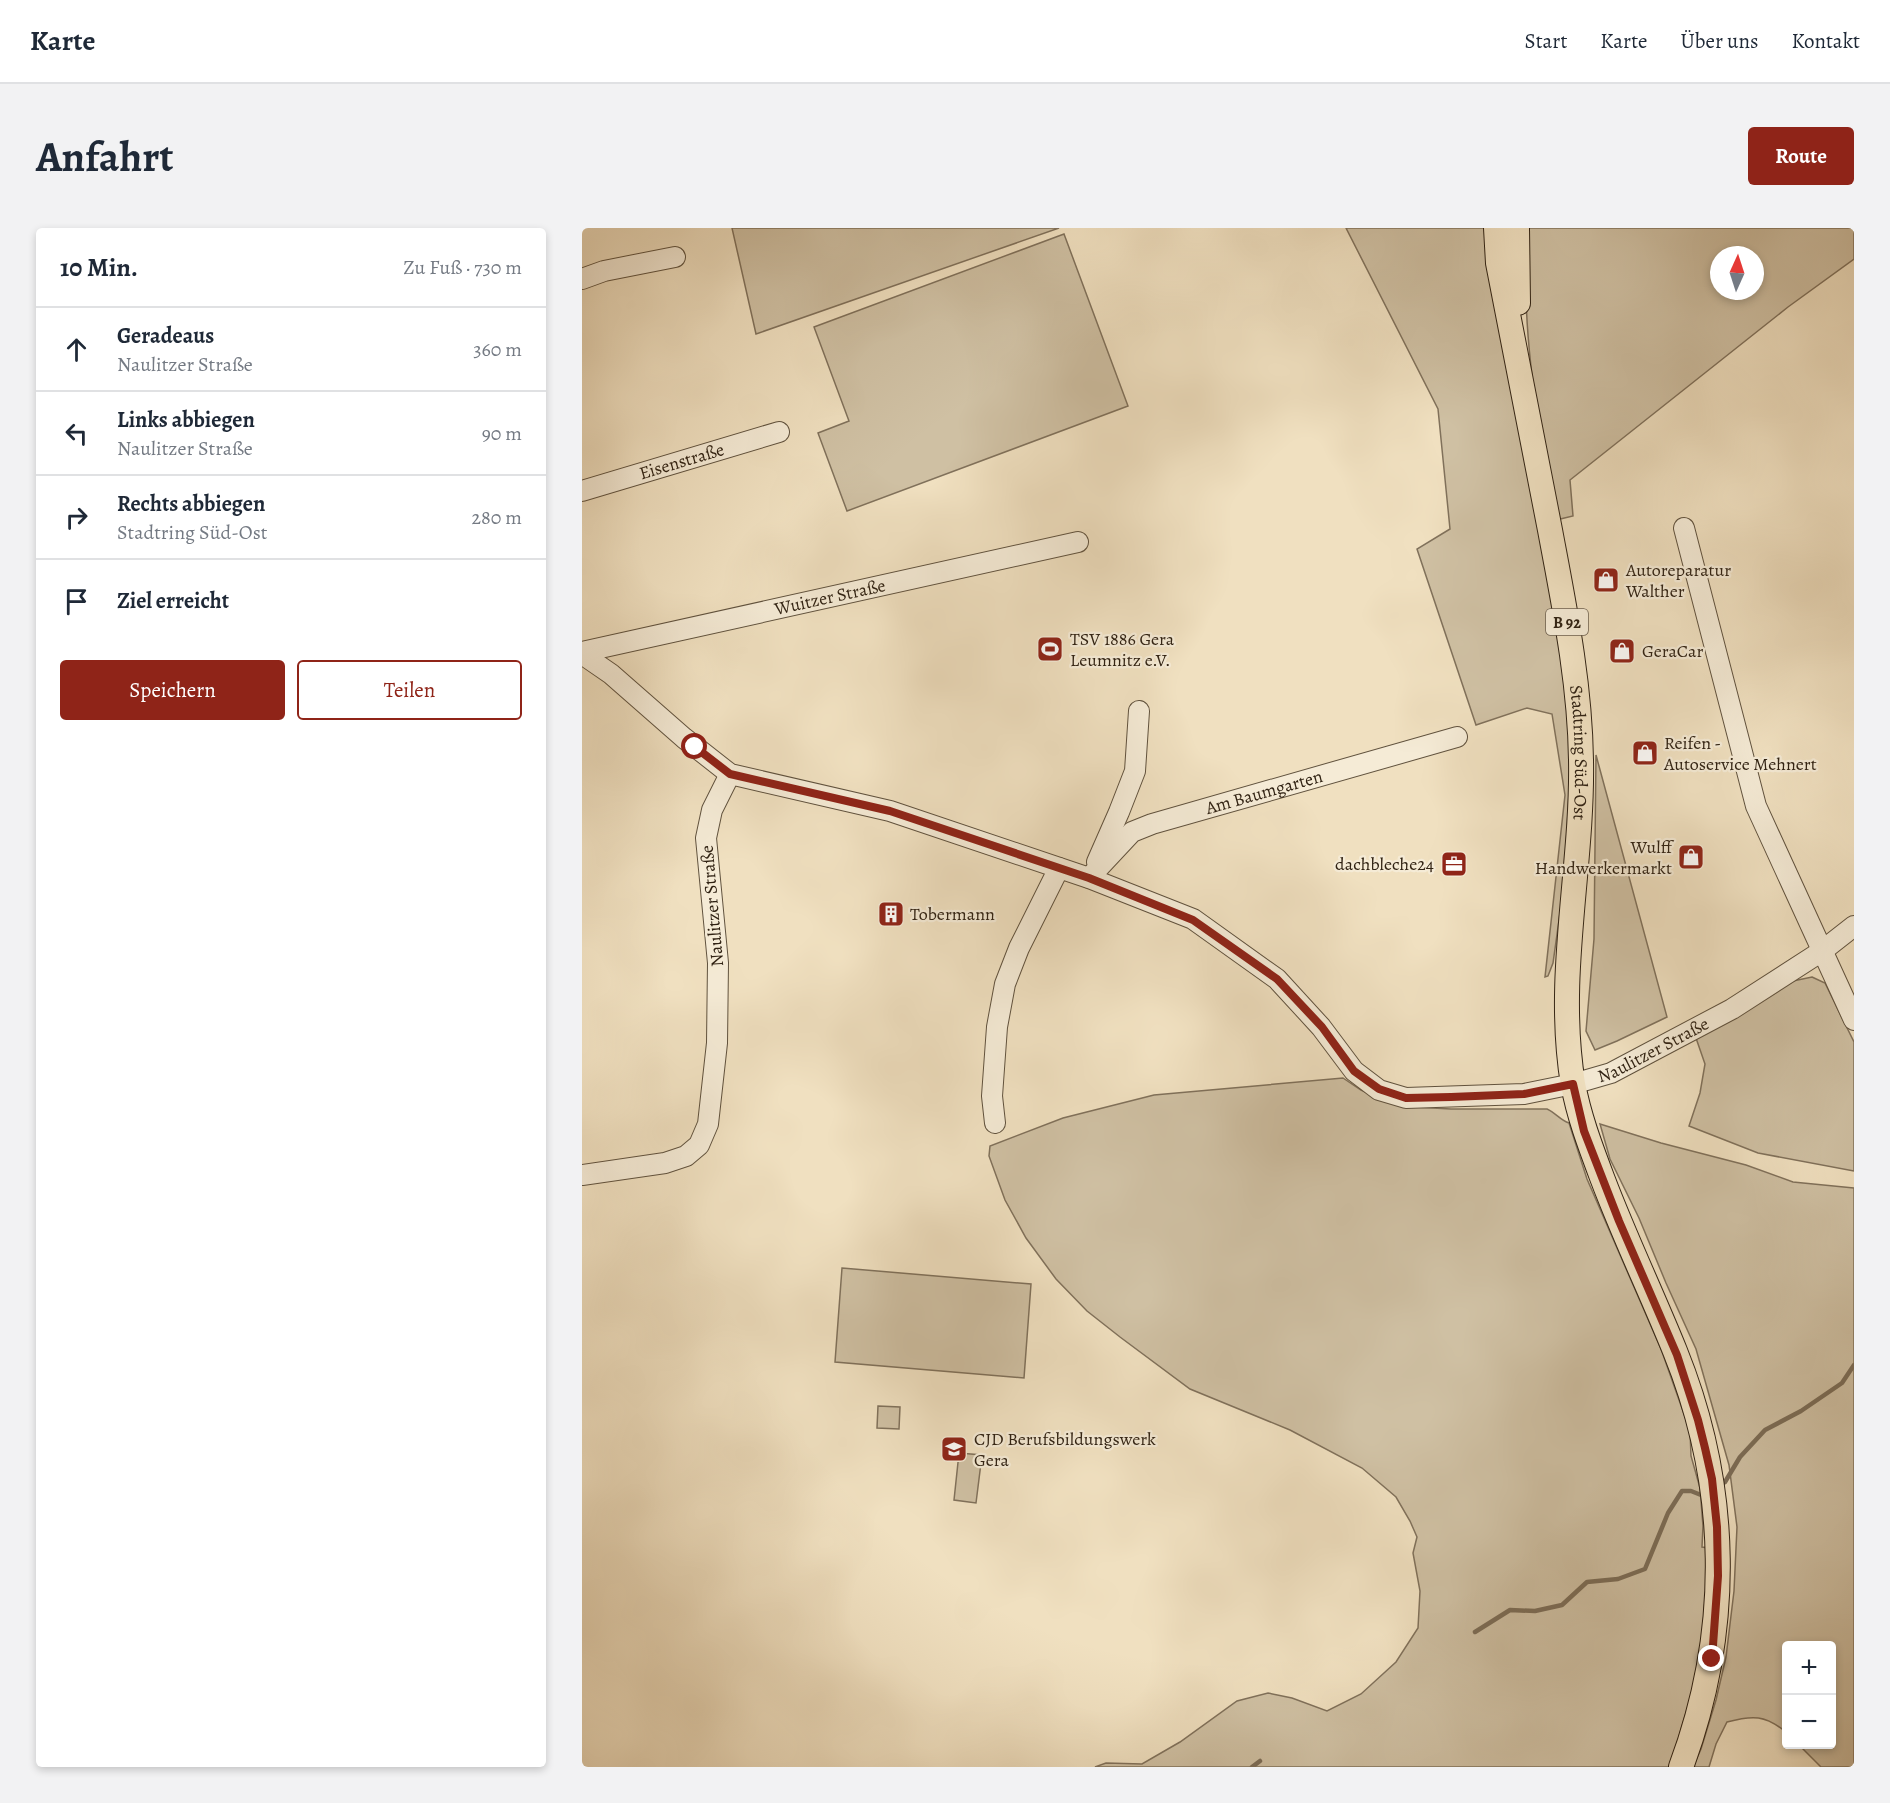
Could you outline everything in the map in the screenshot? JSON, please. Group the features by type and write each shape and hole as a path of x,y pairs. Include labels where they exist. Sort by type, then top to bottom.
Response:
{"main road":[{"name":"Stadtring Süd-Ost","path":"1496,228 1498,263 1519,363 1574,667 1581,758 1580,832 1568,949 1566,1003 1573,1084 1584,1131 1619,1221 1677,1355 1698,1420 1712,1479 1717,1534 1716,1609 1712,1659 1694,1729 1681,1767"},
{"name":"Stadtring Süd-Ost","path":"1517,228 1519,363"}],"street":[{"path":"582,279 604,271 675,257"},
{"name":"Eisenstraße","path":"582,491 779,432"},
{"path":"1684,528 1755,806 1854,1020"},
{"name":"Wuitzer Straße","path":"582,653 1078,542"},
{"name":"Naulitzer Straße","path":"582,653 611,674 684,738 730,774 890,811 1089,878 1193,920 1277,979 1322,1027 1354,1071 1379,1089 1406,1098 1524,1094 1611,1073 1732,1009 1822,951 1854,926"},
{"path":"1089,878 1135,771 1139,711"},
{"name":"Am Baumgarten","path":"1089,878 1132,832 1152,824 1457,737"},
{"name":"Naulitzer Straße","path":"582,1175 665,1163 686,1156 699,1145 708,1124 717,1043 718,963 706,838 712,810 730,774"},
{"path":"995,1123 992,1096 994,1066 997,1027 1005,984 1019,948 1059,868"}],"shaded area":[{"path":"732,228 1059,228 756,334"},
{"path":"1346,228 1488,228 1573,722 1564,884 1553,963 1548,976 1545,977 1565,795 1552,714 1527,708 1476,725 1417,549 1450,529 1438,409"},
{"path":"1527,228 1854,228 1854,259 1788,307 1570,480 1573,516 1556,520 1533,381 1527,325 1525,254"},
{"path":"1064,234 1128,406 847,511 818,433 849,421 814,327"},
{"path":"1596,755 1667,1017 1595,1050 1586,1031 1594,939"},
{"path":"1812,977 1825,983 1854,1042 1854,1171 1758,1153 1689,1126 1700,1093 1705,1064 1696,1038 1793,981"},
{"path":"1343,1078 1361,1090 1386,1101 1414,1107 1547,1109 1569,1123 1587,1179 1661,1349 1690,1431 1691,1456 1700,1488 1702,1547 1709,1548 1700,1665 1670,1767 1095,1767 1106,1763 1142,1764 1180,1742 1237,1701 1268,1693 1292,1698 1327,1711 1361,1694 1396,1662 1418,1628 1420,1591 1413,1553 1417,1537 1396,1497 1362,1468 1290,1430 1190,1389 1087,1311 1056,1279 1026,1238 1005,1200 989,1156 990,1146 1063,1118 1154,1095"},
{"path":"1600,1124 1661,1143 1746,1165 1793,1182 1854,1188 1854,1767 1821,1767 1803,1749 1836,1749 1836,1641 1782,1641 1782,1729 1772,1722 1758,1718 1727,1722 1716,1744 1709,1767 1693,1767 1716,1700 1726,1657 1734,1591 1737,1527 1729,1465 1696,1349 1639,1218 1610,1159"},
{"path":"842,1268 1031,1284 1024,1378 835,1362"},
{"path":"878,1406 900,1407 899,1429 877,1428"},
{"path":"959,1453 982,1455 976,1503 954,1500"}],"waterway":[{"path":"1718,1486 1725,1482 1740,1457 1765,1430 1801,1411 1842,1383 1854,1365"},
{"path":"1475,1632 1510,1610 1535,1611 1562,1605 1587,1582 1618,1579 1645,1569 1668,1513 1682,1491 1691,1491 1701,1495 1706,1493"},
{"path":"1252,1767 1260,1761"}],"place":[{"name":"Autoreparatur Walther","path":"1606,580"},
{"name":"TSV 1886 Gera Leumnitz e.V.","path":"1050,649"},
{"name":"GeraCar","path":"1622,651"},
{"name":"Reifen - Autoservice Mehnert","path":"1645,753"},
{"name":"Wulff Handwerkermarkt","path":"1691,857"},
{"name":"dachbleche24","path":"1454,864"},
{"name":"Tobermann","path":"891,914"},
{"name":"CJD Berufsbildungswerk Gera","path":"954,1449"}],"route":[{"path":"695,747 730,774 890,811 1089,878 1193,920 1277,979 1322,1027 1354,1071 1379,1089 1406,1098 1451,1097 1524,1094 1573,1084 1584,1131 1619,1221 1677,1355 1705,1448 1712,1479 1717,1527 1718,1576 1712,1659"}]}
